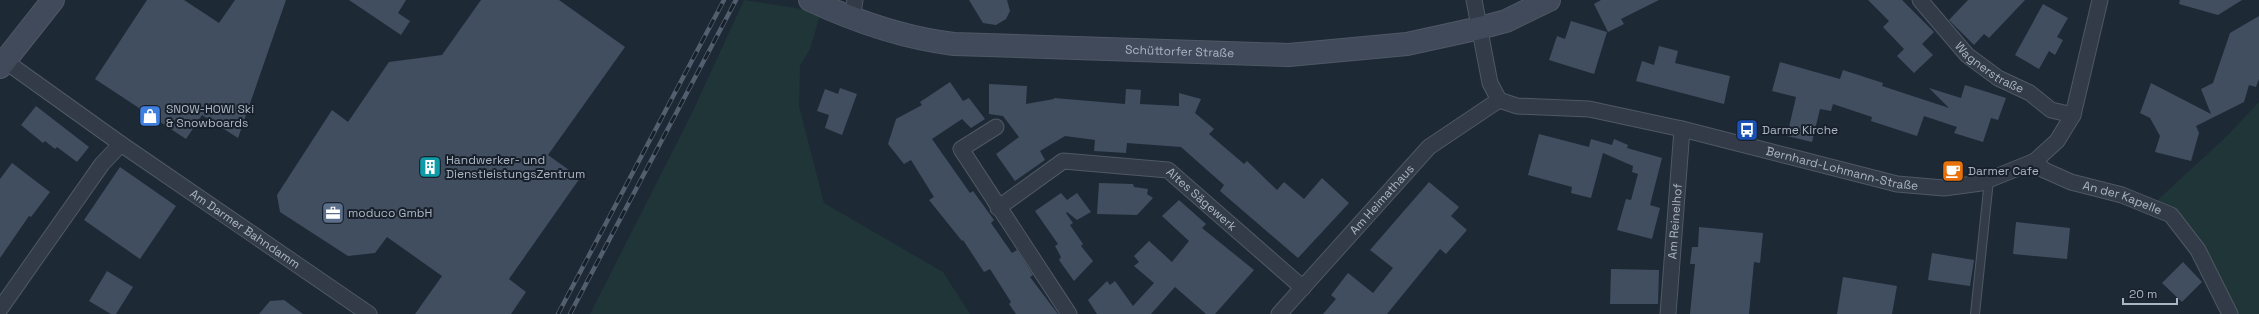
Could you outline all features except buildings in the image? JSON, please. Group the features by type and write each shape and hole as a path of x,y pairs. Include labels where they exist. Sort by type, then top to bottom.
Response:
{"main road":[{"path":"3,64 53,0"},
{"name":"Schüttorfer Straße","path":"810,0 854,10 921,40 954,44 1289,55 1407,44 1480,28 1506,20 1549,0"}],"street":[{"path":"1474,0 1490,83 1499,100"},
{"name":"Wagnerstraße","path":"1920,0 1967,55 1998,78 2030,93 2051,110 2073,115"},
{"name":"Bernhard-Lohmann-Straße","path":"1499,100 1517,106 1589,109 1682,129 1897,184 1944,188 1981,183 2035,161 2057,141 2073,115 2100,0"},
{"name":"Am Darmer Bahndamm","path":"3,64 369,314"},
{"name":"Am Heimathaus","path":"1279,314 1429,147 1499,100"},
{"path":"996,127 961,149 998,208 1069,314"},
{"name":"Am Reinelhof","path":"1668,314 1682,129"},
{"path":"0,309 102,164 121,144"},
{"name":"Altes Sägewerk","path":"998,208 1063,161 1168,170 1303,288"},
{"name":"An der Kapelle","path":"2035,161 2044,170 2071,182 2122,195 2171,215 2198,250 2230,314"}],"lane":[{"path":"1975,314 1989,180"}],"green space":[{"path":"744,0 821,12 810,49 800,66 799,106 824,203 943,272 970,314 590,314 690,117"},
{"path":"2259,102 2259,314 2232,314 2199,249 2151,206 2226,137"}],"railway":[{"path":"558,314 724,0"},
{"path":"570,314 736,0"}],"place":[{"name":"SNOW-HOW! Ski & Snowboards","path":"150,116"},
{"name":"Darme Kirche","path":"1747,130"},
{"name":"Handwerker- und DienstleistungsZentrum","path":"430,167"},
{"name":"Darmer Cafe","path":"1953,171"},
{"name":"moduco GmbH","path":"333,213"}]}
